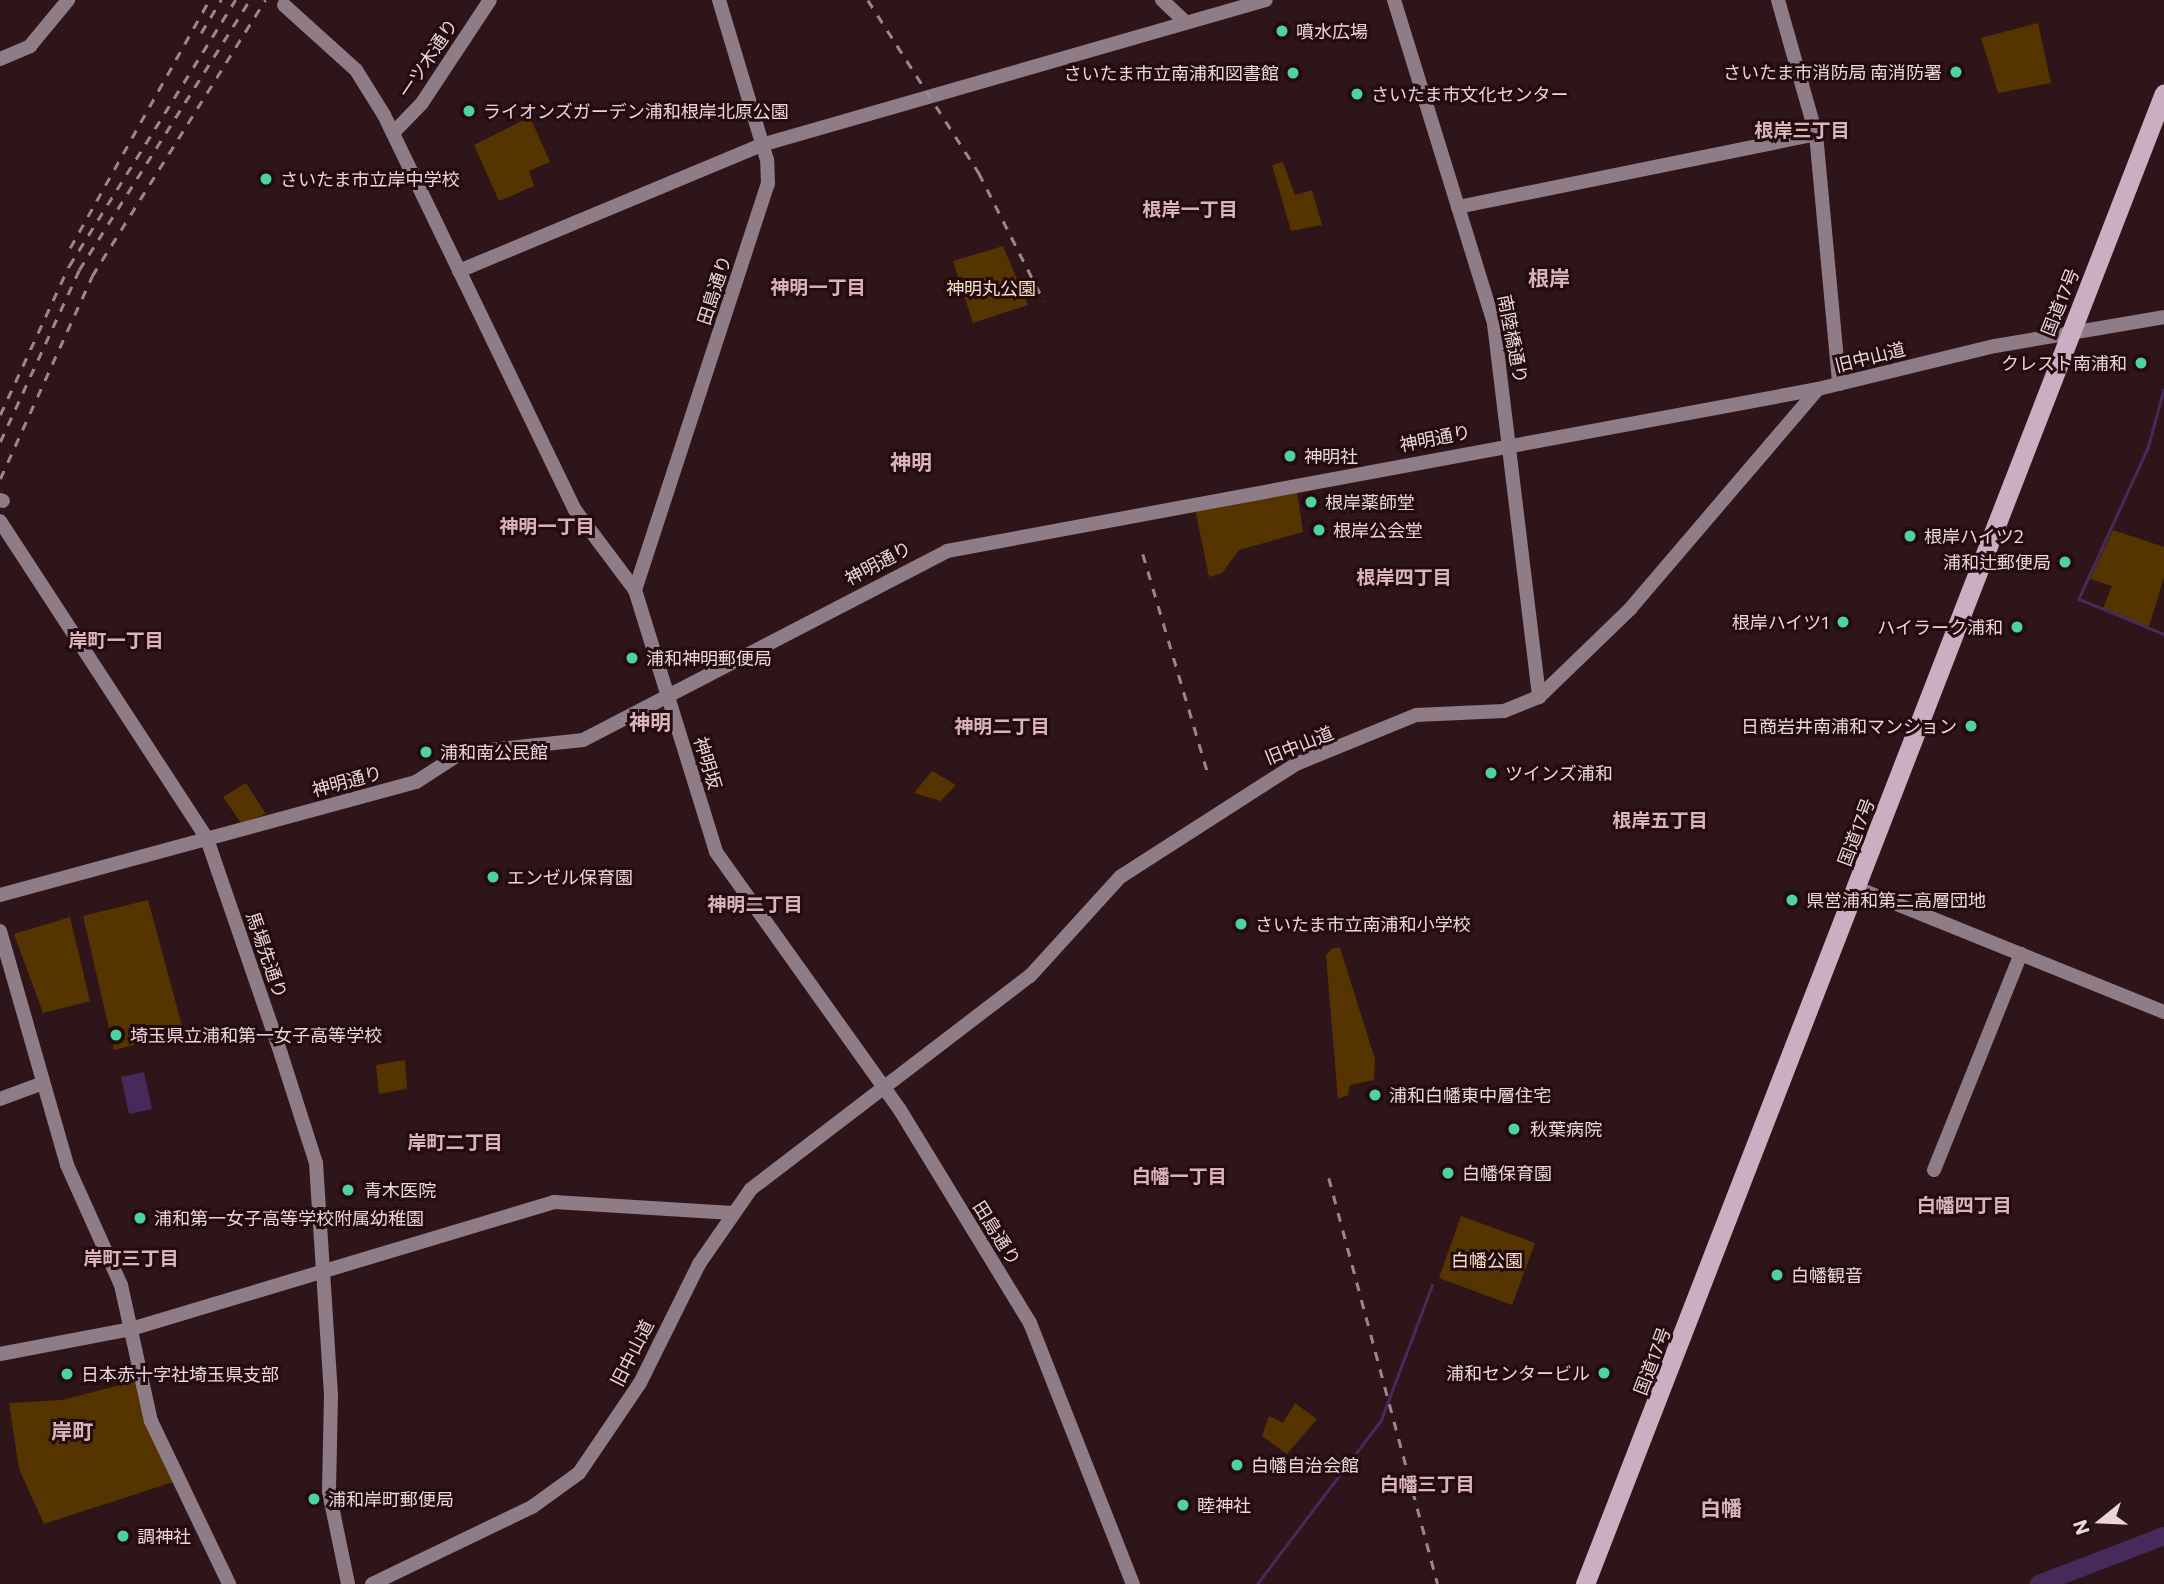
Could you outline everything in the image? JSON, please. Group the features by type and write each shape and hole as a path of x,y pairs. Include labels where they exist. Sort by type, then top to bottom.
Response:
{"highway":[{"name":"国道17号","path":"1585,1584 2164,93"}],"street":[{"path":"0,60 30,46 68,0"},
{"name":"一ツ木通り","path":"393,133 422,103 490,0"},
{"name":"田島通り","path":"635,590 768,184 761,145 719,0"},
{"path":"1163,0 1186,22"},
{"path":"459,271 761,145 1186,22 1217,7 1266,0"},
{"name":"南陸橋通り","path":"1394,0 1494,324 1539,697"},
{"path":"1777,0 1816,134 1839,384"},
{"name":"神明坂","path":"284,5 356,70 393,133 575,510 635,590 716,852 771,934"},
{"path":"1458,207 1816,134"},
{"name":"旧中山道","path":"372,1584 531,1507 579,1474 617,1423 699,1264 733,1213 779,1162 1030,976 1147,855 1281,771 1378,730 1416,716 1513,709 1539,697 1636,602 1818,389 2071,331 2164,317"},
{"name":"神明通り","path":"0,895 416,782 461,753 583,740 947,551 1510,443 1818,389"},
{"name":"馬場先通り","path":"0,521 207,839 316,1163 331,1395 329,1492 348,1584"},
{"path":"1857,888 2164,1012"},
{"path":"0,931 69,1173 121,1285 150,1421 229,1584"},
{"name":"田島通り","path":"771,934 882,1085 1041,1343 1112,1544 1133,1584"},
{"path":"1934,1170 2021,954"},
{"path":"0,1099 43,1083"},
{"path":"0,1354 131,1329 323,1268 554,1202 733,1213"}],"green space":[{"path":"2038,23 2051,83 1998,93 1981,38"},
{"path":"530,117 550,162 529,171 534,186 499,201 474,145"},
{"path":"1283,162 1295,195 1312,190 1322,225 1291,231 1272,165"},
{"name":"神明丸公園","path":"1003,246 1028,305 973,323 953,261"},
{"path":"1297,491 1303,532 1239,550 1222,573 1209,577 1195,509"},
{"path":"2113,530 2164,547 2164,577 2149,627 2103,608 2112,586 2090,579"},
{"path":"932,771 956,785 941,801 914,793"},
{"path":"246,783 266,814 241,823 223,797"},
{"path":"148,900 184,1033 114,1050 83,916"},
{"path":"70,917 90,1001 43,1013 14,934"},
{"path":"1333,948 1340,948 1375,1059 1374,1080 1350,1085 1348,1095 1338,1099 1326,955"},
{"path":"405,1060 407,1089 379,1094 376,1065"},
{"name":"白幡公園","path":"1461,1216 1535,1243 1512,1305 1439,1278"},
{"path":"136,1381 176,1481 44,1524 19,1469 9,1403 62,1400"},
{"path":"1295,1403 1317,1419 1287,1454 1262,1436 1269,1416 1283,1423"}],"shaded area":[{"path":"144,1072 152,1109 129,1114 121,1077"}],"waterway":[{"path":"2164,390 2148,448 2079,599 2164,634"},
{"path":"1257,1584 1381,1420 1432,1285"},
{"path":"2039,1584 2164,1536"}],"railway":[{"path":"70,248 209,0"},
{"path":"201,33 221,0"},
{"path":"0,415 69,266 235,0"},
{"path":"0,442 79,270 250,0"},
{"path":"0,479 92,276 265,0"},
{"path":"868,0 979,173 1044,301"},
{"path":"1143,554 1207,770"},
{"path":"1329,1178 1438,1584"}],"place":[{"name":"噴水広場","path":"1282,31"},
{"name":"さいたま市消防局 南消防署","path":"1956,72"},
{"name":"さいたま市立南浦和図書館","path":"1293,73"},
{"name":"さいたま市文化センター","path":"1357,94"},
{"name":"ライオンズガーデン浦和根岸北原公園","path":"469,111"},
{"name":"さいたま市立岸中学校","path":"266,179"},
{"name":"クレスト南浦和","path":"2141,363"},
{"name":"神明社","path":"1290,456"},
{"name":"根岸薬師堂","path":"1311,502"},
{"name":"根岸公会堂","path":"1319,530"},
{"name":"根岸ハイツ2","path":"1910,536"},
{"name":"浦和辻郵便局","path":"2065,562"},
{"name":"根岸ハイツ1","path":"1843,622"},
{"name":"ハイラーク浦和","path":"2017,627"},
{"name":"浦和神明郵便局","path":"632,658"},
{"name":"日商岩井南浦和マンション","path":"1971,726"},
{"name":"浦和南公民館","path":"426,752"},
{"name":"ツインズ浦和","path":"1491,773"},
{"name":"エンゼル保育園","path":"493,877"},
{"name":"県営浦和第二高層団地","path":"1792,900"},
{"name":"さいたま市立南浦和小学校","path":"1241,924"},
{"name":"埼玉県立浦和第一女子高等学校","path":"116,1035"},
{"name":"浦和白幡東中層住宅","path":"1375,1095"},
{"name":"秋葉病院","path":"1514,1129"},
{"name":"白幡保育園","path":"1448,1173"},
{"name":"青木医院","path":"348,1190"},
{"name":"浦和第一女子高等学校附属幼稚園","path":"140,1218"},
{"name":"白幡観音","path":"1777,1275"},
{"name":"浦和センタービル","path":"1604,1373"},
{"name":"日本赤十字社埼玉県支部","path":"67,1374"},
{"name":"白幡自治会館","path":"1237,1465"},
{"name":"浦和岸町郵便局","path":"314,1499"},
{"name":"睦神社","path":"1183,1505"},
{"name":"調神社","path":"123,1536"}],"district":[{"name":"根岸三丁目","path":"1802,130"},
{"name":"根岸一丁目","path":"1190,209"},
{"name":"根岸","path":"1549,278"},
{"name":"神明一丁目","path":"818,287"},
{"name":"神明","path":"911,462"},
{"name":"神明一丁目","path":"547,526"},
{"name":"根岸四丁目","path":"1404,577"},
{"name":"岸町一丁目","path":"116,640"},
{"name":"神明","path":"650,722"},
{"name":"神明二丁目","path":"1002,726"},
{"name":"根岸五丁目","path":"1660,820"},
{"name":"神明二丁目","path":"755,904"},
{"name":"岸町二丁目","path":"455,1142"},
{"name":"白幡一丁目","path":"1179,1176"},
{"name":"白幡四丁目","path":"1964,1205"},
{"name":"岸町三丁目","path":"131,1258"},
{"name":"岸町","path":"72,1431"},
{"name":"白幡三丁目","path":"1427,1484"},
{"name":"白幡","path":"1721,1508"}]}
